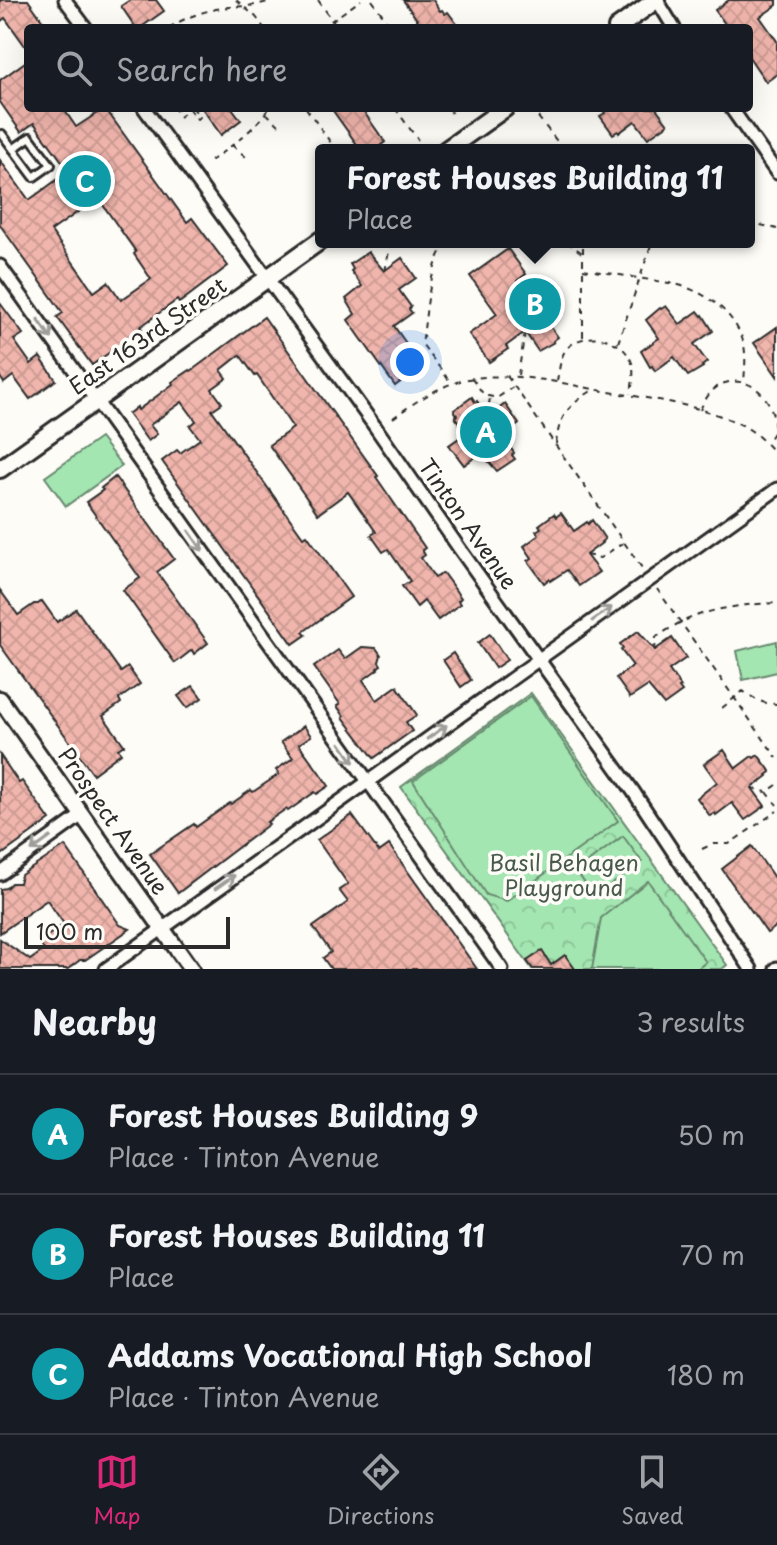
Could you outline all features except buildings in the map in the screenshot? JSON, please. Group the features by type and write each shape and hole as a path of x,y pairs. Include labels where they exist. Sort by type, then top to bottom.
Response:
{"main road":[{"path":"623,24 656,0"},
{"path":"454,144 499,112"},
{"name":"East 163rd Street","path":"0,469 315,244"}],"street":[{"path":"65,0 83,24"},
{"path":"656,0 671,24"},
{"name":"Tinton Avenue","path":"147,112 633,791 751,969"},
{"path":"734,112 777,173"},
{"path":"0,266 502,969"},
{"path":"106,969 777,489"},
{"name":"Prospect Avenue","path":"0,699 191,969"},
{"path":"0,874 82,815"}],"lane":[{"path":"1,134 34,177 51,165 30,137 13,149"}],"path":[{"path":"236,0 261,24"},
{"path":"176,24 186,18 225,8 260,5 273,0"},
{"path":"318,0 335,24"},
{"path":"326,24 361,0"},
{"path":"372,0 389,24"},
{"path":"179,117 185,112"},
{"path":"309,112 332,144"},
{"path":"398,112 418,140"},
{"path":"210,161 266,113 279,125"},
{"path":"538,117 559,144"},
{"path":"232,145 246,157"},
{"path":"755,224 777,229"},
{"path":"385,271 390,248"},
{"path":"442,248 434,270 422,344 453,385"},
{"path":"576,248 583,253"},
{"path":"583,248 583,339"},
{"path":"618,344 650,248"},
{"path":"583,269 688,287 705,295 724,311 743,340 744,382"},
{"path":"517,377 525,332"},
{"path":"556,382 564,352 578,340 604,337 618,344 632,364 630,395"},
{"path":"393,418 433,392 472,378 507,376 630,395 700,410 741,424 760,436 777,456"},
{"path":"507,376 777,758"},
{"path":"472,378 484,395 491,397 497,398 514,386"},
{"path":"700,410 712,391 725,383 744,382 762,390 771,403 775,417 774,431 766,443"},
{"path":"556,445 558,429 565,413 575,401 594,389"},
{"path":"487,417 491,397"},
{"path":"586,555 600,558 624,542"},
{"path":"655,651 656,637 681,623 730,608 777,603"},
{"path":"722,708 743,691 756,700 777,704"},
{"path":"767,792 777,785"},
{"path":"752,788 767,792 777,805"},
{"path":"702,849 713,844 729,844 777,811"}],"green space":[{"path":"100,438 122,466 66,506 45,477"},
{"path":"777,641 777,672 743,680 737,651"},
{"name":"Basil Behagen Playground","path":"531,693 727,965 722,969 532,969 401,787"},
{"path":"531,696 618,821 507,901 486,895 413,781"},
{"path":"623,836 642,862 595,897 576,871"},
{"path":"648,881 706,962 697,969 592,969 601,918"}],"place":[{"name":"Addams Vocational High School","path":"85,181"},
{"name":"Forest Houses Building 11","path":"535,304"},
{"name":"Forest Houses Building 9","path":"486,432"}]}
